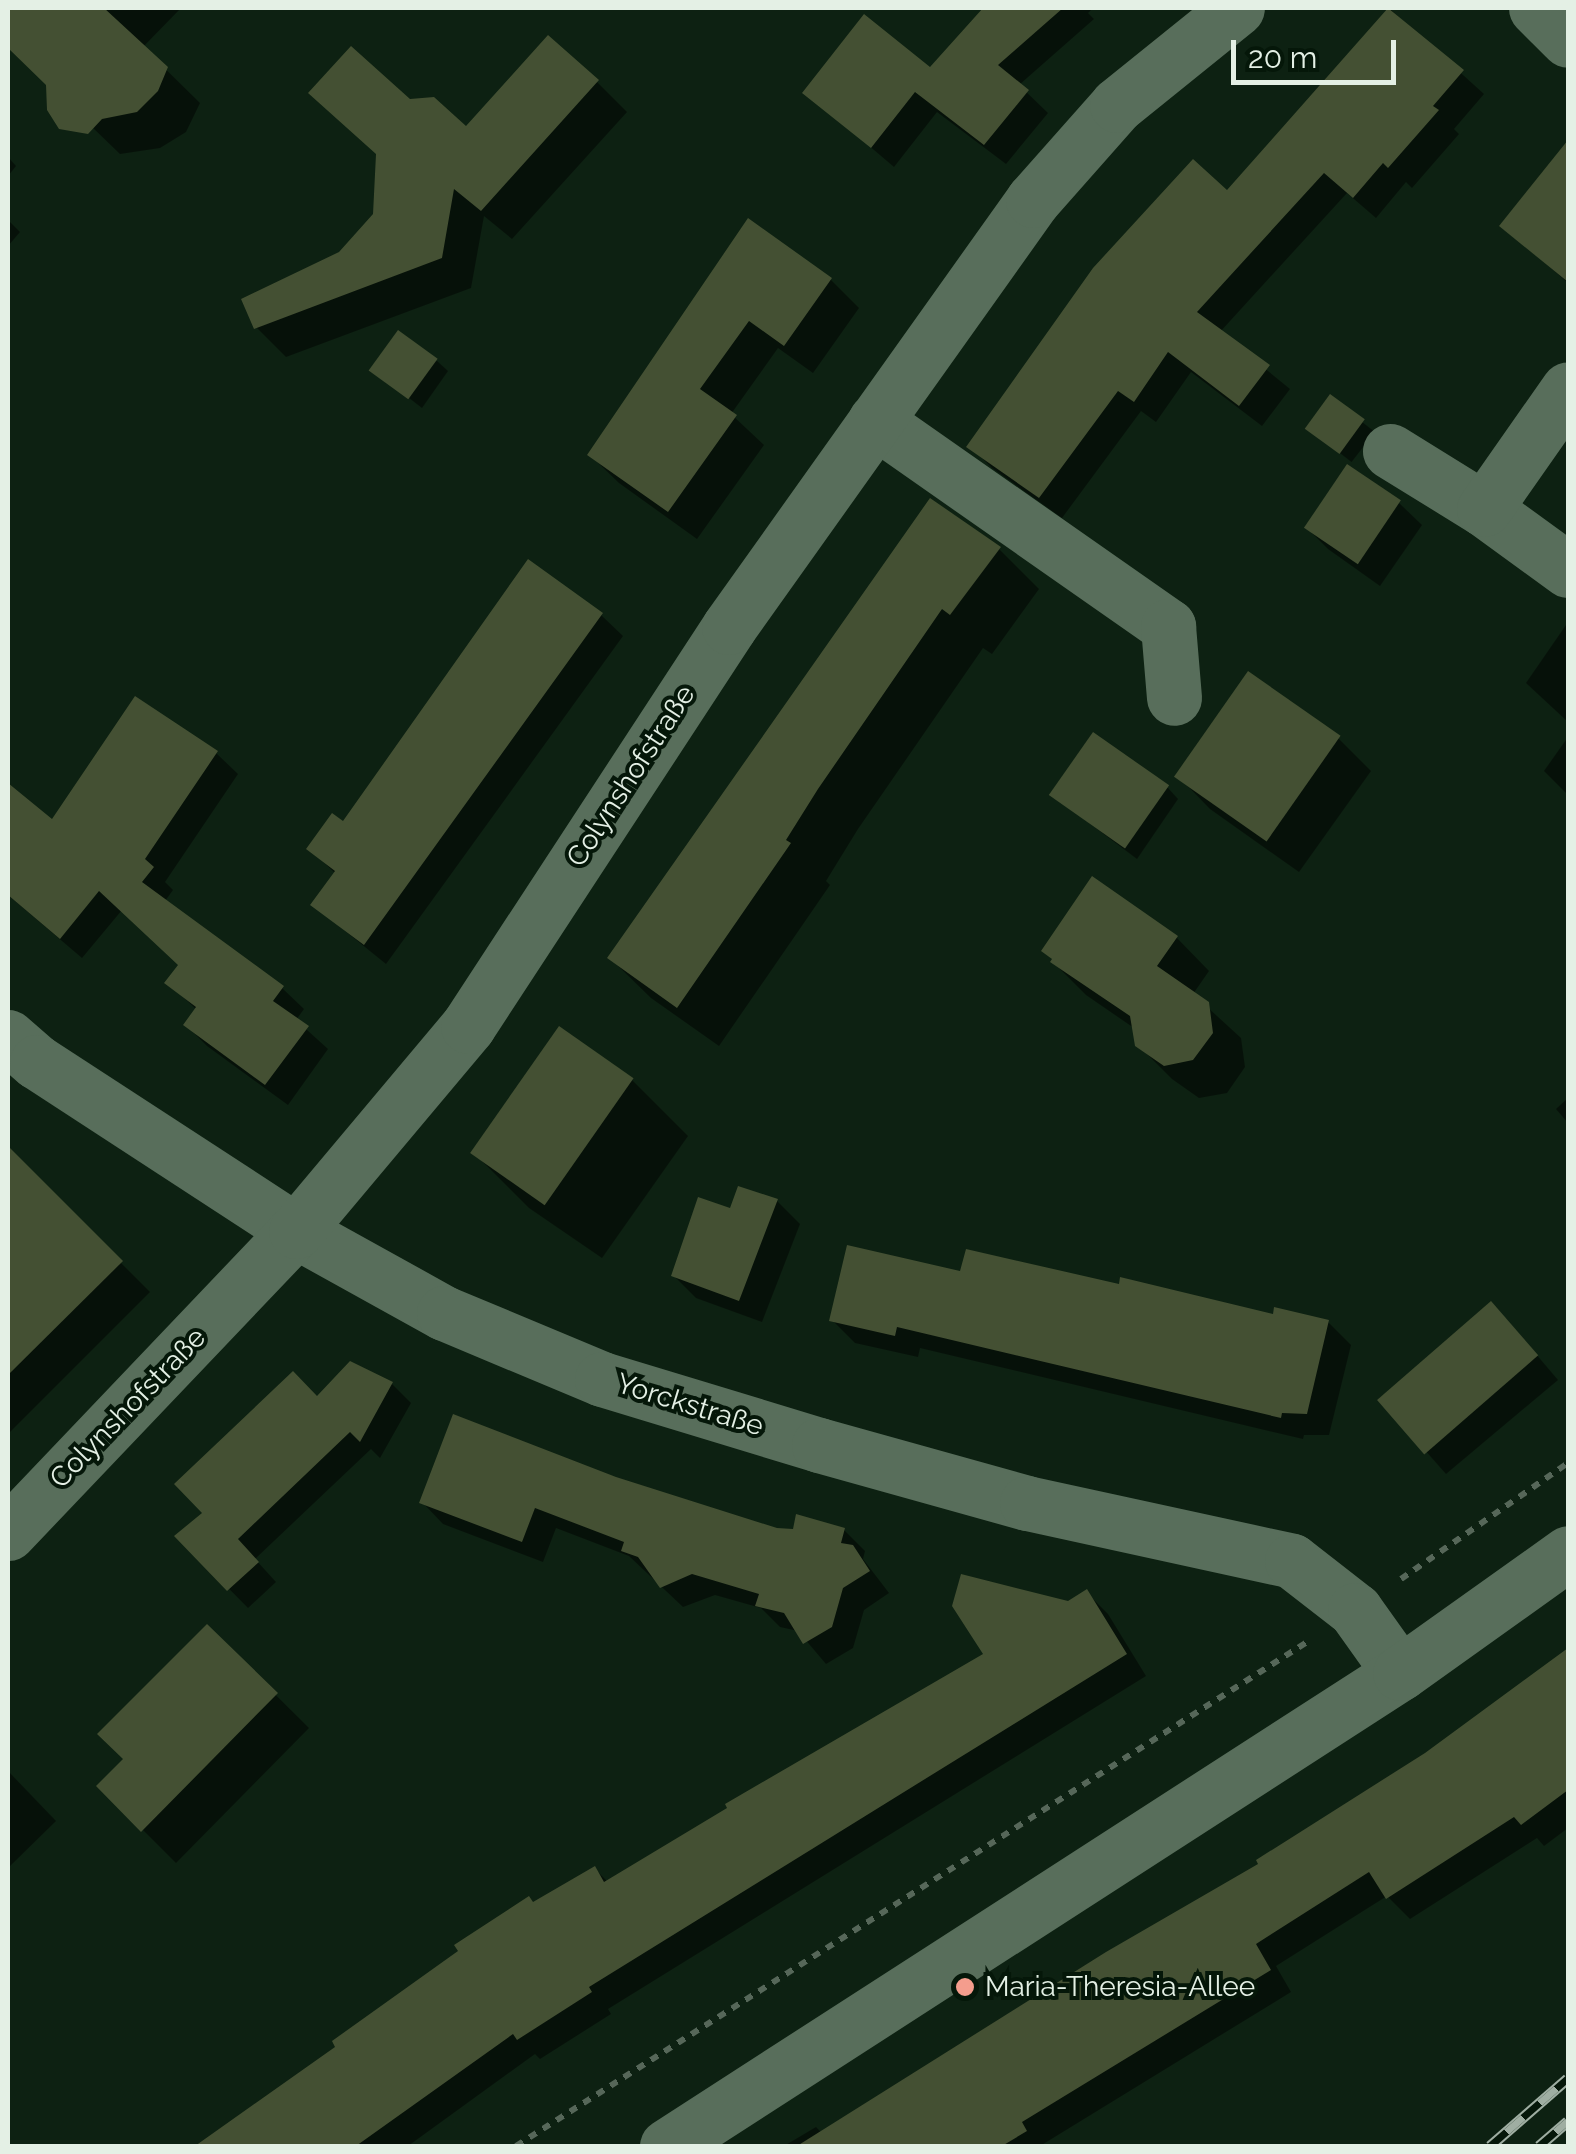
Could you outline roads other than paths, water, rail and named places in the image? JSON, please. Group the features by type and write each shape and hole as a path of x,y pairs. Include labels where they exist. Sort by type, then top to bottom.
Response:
{"street":[{"name":"Colynshofstraße","path":"8,1534 296,1231 468,1026 729,627 1033,200 1117,106 1237,8"},
{"path":"1536,8 1568,40"},
{"path":"1484,509 1568,388"},
{"path":"875,421 1168,626 1174,698"},
{"path":"1390,451 1484,509 1568,570"},
{"name":"Yorckstraße","path":"8,1038 38,1062 296,1231 444,1314 602,1379 1026,1503 1292,1561 1355,1610 1400,1673"},
{"path":"667,2146 1400,1673 1568,1553"}],"railway":[{"path":"1490,2146 1568,2078"},
{"path":"1539,2146 1568,2121"}],"place":[{"name":"Maria-Theresia-Allee","path":"965,1987"}]}
